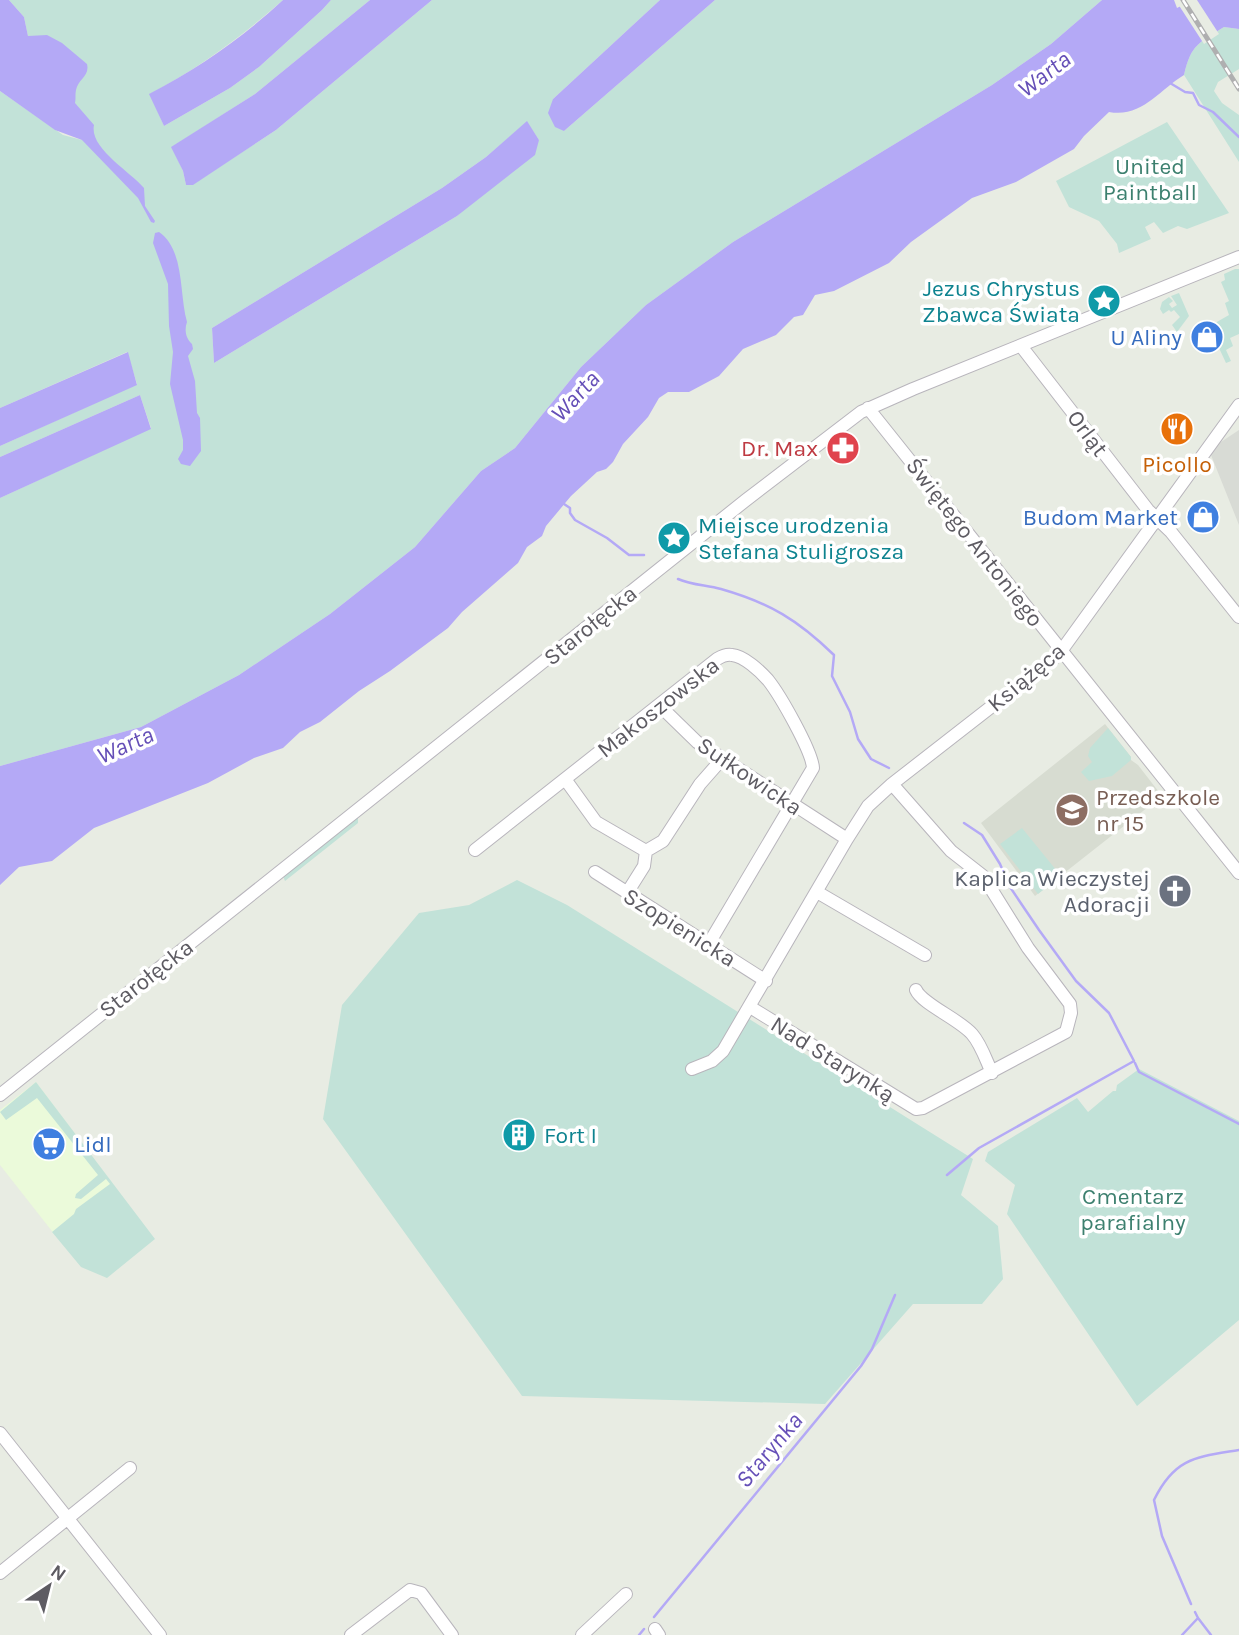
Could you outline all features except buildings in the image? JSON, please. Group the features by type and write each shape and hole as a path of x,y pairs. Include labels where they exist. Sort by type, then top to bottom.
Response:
{"street":[{"name":"Starołęcka","path":"0,1095 748,498 869,408 1239,257"},
{"name":"Orląt","path":"1021,346 1157,519 1171,532 1239,617"},
{"name":"Książęca","path":"692,1069 712,1061 723,1051 868,806 1059,648 1239,405"},
{"name":"Świętego Antoniego","path":"869,408 1239,873"},
{"name":"Makoszowska","path":"475,850 717,659 730,654 742,659 769,682 810,752 812,771 708,945"},
{"name":"Sułkowicka","path":"659,705 685,731 722,759 847,839"},
{"path":"646,851 663,841 700,784 722,759"},
{"path":"565,779 596,822 646,851"},
{"name":"Nad Starynką","path":"750,1007 916,1109 992,1073 1064,1034 1068,1028 1071,1007 1028,948 983,876 951,851 892,784"},
{"path":"627,893 644,866 646,851"},
{"name":"Szopienicka","path":"595,872 766,981"},
{"path":"817,892 925,955"},
{"path":"916,990 921,998 942,1010 970,1032 992,1073"},
{"path":"0,1433 160,1635"},
{"path":"0,1573 130,1468"},
{"path":"351,1635 410,1590 421,1593 452,1635"},
{"path":"582,1635 626,1594"}],"shaded area":[{"path":"1239,430 1239,525 1209,450"},
{"name":"Przedszkole nr 15","path":"1105,724 1162,796 1035,896 981,823"},
{"path":"36,1082 115,1187 55,1235 0,1165 0,1110"}],"green space":[{"path":"9,0 283,0 219,51 150,94 164,126 230,88 259,67 331,0 370,0 255,94 172,147 186,185 192,185 276,130 432,0 660,0 553,99 564,131 715,0 1102,0 1051,44 992,85 733,242 646,305 581,367 515,448 481,471 415,547 330,614 239,675 141,727 0,766 0,498 151,428 140,395 0,457 0,446 137,384 127,352 0,408 0,91 63,135 82,140 81,119 37,36 28,36 24,17","holes":["527,122 539,140 457,216 214,363 212,328 442,188 486,157"]},
{"path":"1224,27 1239,29 1239,69 1218,82 1214,91 1222,103 1239,115 1239,162 1184,75 1197,45"},
{"name":"United Paintball","path":"1167,122 1229,213 1187,229 1178,226 1163,233 1154,222 1145,227 1151,239 1119,253 1117,244 1099,221 1069,207 1056,181"},
{"path":"1239,269 1239,334 1230,338 1233,346 1226,350 1231,361 1226,363 1219,348 1216,349 1212,341 1215,339 1205,324 1213,321 1215,323 1229,315 1225,303 1229,301 1221,282 1225,280 1224,274"},
{"path":"1179,293 1189,316 1177,332 1172,325 1180,317 1174,310 1163,314 1160,309 1162,302 1169,297 1173,301 1169,304 1172,308 1177,305 1171,296"},
{"path":"1108,728 1131,760 1112,776 1089,781 1081,772 1092,762 1088,756 1090,748"},
{"path":"358,817 358,823 285,881 283,876"},
{"path":"1022,828 1061,876 1038,894 1000,844"},
{"path":"517,880 567,905 973,1159 961,1195 998,1226 1003,1279 982,1304 913,1304 825,1404 522,1396 323,1119 342,1005 419,913 469,905"},
{"name":"Cmentarz parafialny","path":"1139,1069 1239,1121 1239,1320 1137,1406 1007,1214 1015,1185 985,1161 988,1152 1077,1098 1088,1112"},
{"path":"36,1082 155,1239 107,1278 81,1267 52,1232 74,1214 76,1209 110,1184 106,1179 81,1199 75,1198 76,1194 98,1175 37,1098 6,1120 0,1112"}],"water":[{"path":"0,0 9,0 24,17 28,36 47,35 62,43 87,64 87,72 76,90 75,103 94,125 94,134 104,151 144,188 145,206 154,223 138,198 82,140 55,130 0,91"},
{"path":"283,0 331,0 259,67 230,88 164,126 149,94 219,52"},
{"path":"370,0 432,0 276,130 193,185 186,185 183,171 171,147 255,94"},
{"path":"660,0 715,0 564,131 555,127 548,113 553,99"},
{"name":"Warta","path":"1102,0 1174,0 1177,8 1192,0 1239,0 1239,29 1224,27 1202,41 1193,50 1184,75 1141,107 1121,113 1109,112 1074,149 1016,182 972,198 911,242 889,263 834,291 815,295 803,315 794,317 776,335 743,349 719,376 689,392 668,392 659,398 648,417 623,444 613,462 606,469 597,472 571,496 546,526 542,536 527,547 518,563 462,612 448,628 320,722 300,732 283,748 254,758 208,783 94,828 52,861 19,867 0,885 0,766 141,727 239,675 330,614 415,547 481,471 515,448 581,367 646,305 733,242 992,85 1051,44"},
{"path":"527,121 539,140 535,155 457,216 214,363 212,328 442,188 486,157"},
{"path":"159,232 167,240 177,261 187,322 186,334 193,349 188,356 195,381 201,451 190,466 181,464 178,459 183,450 183,440 170,384 173,352 168,284 153,243 155,233"},
{"path":"128,352 137,385 0,446 0,408"},
{"path":"140,395 151,429 0,498 0,457"}],"pier":[{"path":"1185,0 1197,0 1219,34 1204,44 1178,4"}],"waterway":[{"path":"1170,83 1185,92 1193,93 1199,105 1213,112 1239,137"},
{"name":"Starynka","path":"561,502 570,508 575,520 607,538 629,555 644,555"},
{"name":"Starynka","path":"678,579 754,600 795,622 821,643 834,655 832,676 850,712 858,739 871,759 889,768"},
{"name":"Starynka","path":"947,1175 979,1148 1134,1061 1109,1013 1076,981 1039,930 1010,887 982,835 964,823"},
{"name":"Starynka","path":"1135,1063 1139,1072 1239,1124"},
{"name":"Starynka","path":"654,1617 861,1366 872,1349 895,1295"},
{"name":"Starynka","path":"1191,1604 1162,1536 1154,1500 1170,1475 1179,1467 1199,1458 1239,1450"},
{"name":"Starynka","path":"1182,1635 1198,1618 1195,1612"},
{"name":"Starynka","path":"1198,1618 1211,1635"},
{"name":"Starynka","path":"639,1635 644,1629"}],"railway":[{"path":"1183,0 1239,89"}],"place":[{"name":"Jezus Chrystus Zbawca Świata","path":"1104,301"},
{"name":"U Aliny","path":"1207,337"},
{"name":"Picollo","path":"1177,429"},
{"name":"Dr. Max","path":"843,448"},
{"name":"Budom Market","path":"1203,517"},
{"name":"Miejsce urodzenia Stefana Stuligrosza","path":"674,538"},
{"name":"Przedszkole nr 15","path":"1072,810"},
{"name":"Kaplica Wieczystej Adoracji","path":"1175,891"},
{"name":"Fort I","path":"519,1135"},
{"name":"Lidl","path":"49,1144"}]}
